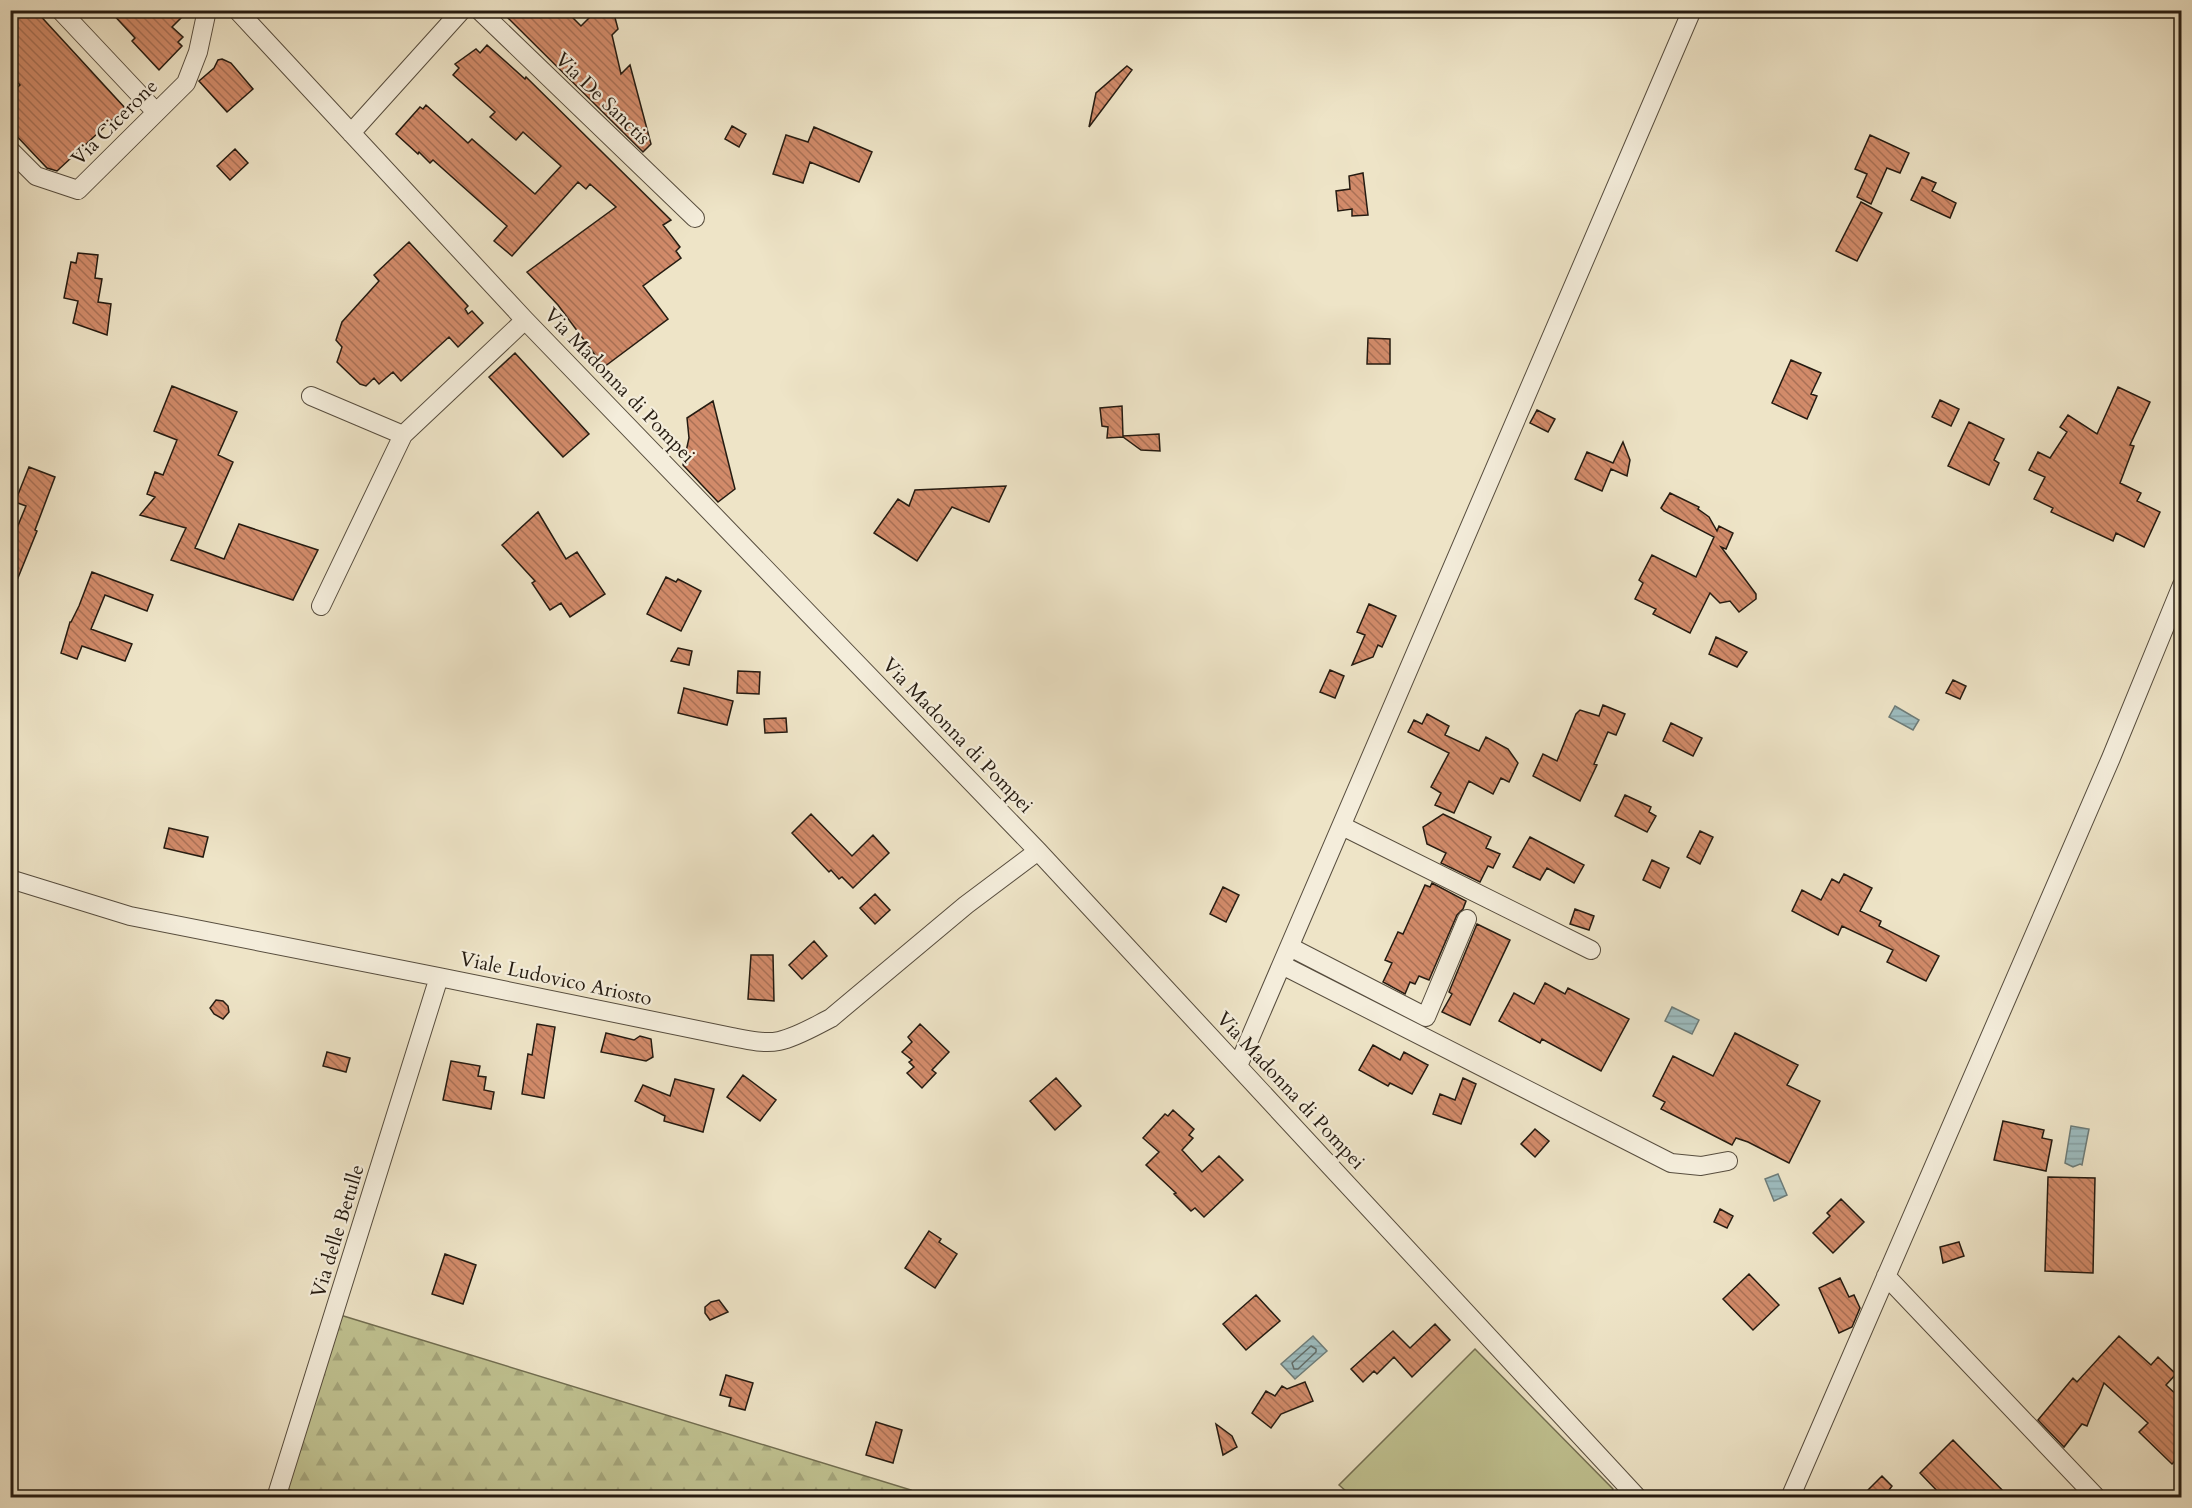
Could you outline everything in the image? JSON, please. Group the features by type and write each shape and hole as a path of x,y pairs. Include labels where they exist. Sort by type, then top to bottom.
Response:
{"street":[{"path":"60,10 156,112"},
{"name":"Via Cicerone","path":"10,150 36,176 78,190 186,83 198,52 207,10"},
{"name":"Via Madonna di Pompei","path":"237,10 525,320 1038,851 1238,1066 1621,1490 1638,1497"},
{"path":"351,133 462,10"},
{"name":"Via De Sanctis","path":"479,10 695,218"},
{"path":"1238,1066 1692,10"},
{"path":"321,606 403,435 525,320"},
{"path":"311,396 403,435"},
{"path":"1790,1497 2110,758 2181,585"},
{"path":"1342,826 1591,950"},
{"name":"Viale Ludovico Ariosto","path":"10,879 130,916 439,976 756,1042 779,1041 831,1018 966,905 1038,851"},
{"path":"1290,947 1426,1017 1467,919"},
{"path":"1282,965 1671,1163 1701,1166 1728,1161"},
{"name":"Via delle Betulle","path":"276,1497 439,976"},
{"path":"1886,1276 2097,1497"}],"green space":[{"path":"337,1314 911,1490 909,1498 314,1498 281,1487"},
{"path":"1475,1349 1613,1489 1611,1497 1354,1498 1339,1485"}],"water":[{"path":"1895,706 1919,720 1913,730 1889,717"},
{"path":"1672,1007 1699,1020 1692,1034 1665,1021"},
{"path":"2071,1126 2089,1129 2082,1165 2073,1167 2065,1163"},
{"path":"1778,1174 1787,1195 1774,1201 1765,1179"},
{"path":"1313,1336 1327,1351 1295,1379 1281,1364"}],"building":[{"path":"10,10 35,10 125,108 57,171 47,168 10,129 10,94 20,85 10,75"},
{"path":"109,10 189,10 172,27 183,37 178,42 182,46 159,70 132,41 135,38"},
{"path":"500,10 565,10 581,26 597,10 613,10 618,29 612,35 621,74 630,65 651,144 643,152"},
{"path":"487,45 525,79 526,77 671,220 663,225 680,247 676,251 681,258 643,286 668,319 604,367 558,305 527,272 616,207 590,184 586,189 578,182 512,256 494,241 507,226 433,160 430,163 396,134 420,107 423,109 426,105 468,143 472,139 535,194 561,166 523,132 516,140 490,117 495,112 453,75 459,68 455,64 476,49 480,53"},
{"path":"222,59 231,63 253,89 227,112 199,81 214,68 218,60"},
{"path":"1127,66 1132,70 1089,127 1096,93"},
{"path":"732,126 746,134 739,147 725,139"},
{"path":"814,127 872,152 859,182 810,162 803,183 773,174 786,135 808,142"},
{"path":"1870,135 1909,153 1900,173 1887,168 1871,204 1857,197 1867,174 1855,169"},
{"path":"235,149 248,163 230,180 217,166"},
{"path":"1363,173 1368,215 1352,216 1352,209 1338,211 1336,191 1350,189 1349,176"},
{"path":"1922,177 1936,183 1932,191 1956,203 1950,218 1911,200"},
{"path":"1861,202 1882,213 1857,261 1836,251"},
{"path":"409,242 468,306 465,309 468,314 472,311 483,323 458,347 449,337 401,381 393,372 379,384 374,378 366,386 360,384 337,362 342,347 336,340 342,322 379,281 374,275"},
{"path":"78,253 98,255 95,278 102,279 98,302 111,304 107,335 73,323 78,301 64,298 71,262 76,263"},
{"path":"1368,338 1390,339 1390,364 1367,364"},
{"path":"515,353 589,434 563,457 489,377"},
{"path":"1791,360 1821,373 1811,394 1817,396 1807,419 1772,403"},
{"path":"172,386 237,412 218,455 233,462 195,548 224,559 239,524 318,550 293,600 171,560 186,528 140,515 155,497 147,494 155,472 163,475 177,440 154,431"},
{"path":"2118,387 2150,402 2130,445 2134,446 2120,483 2141,493 2137,501 2160,512 2144,547 2116,533 2113,541 2051,512 2053,508 2034,499 2045,477 2029,470 2038,452 2050,458 2067,432 2060,427 2068,415 2097,434"},
{"path":"1940,400 1959,409 1951,426 1932,417"},
{"path":"713,401 735,489 718,502 683,465 689,438 687,418"},
{"path":"1122,406 1123,436 1159,434 1160,451 1141,450 1123,437 1107,438 1108,427 1102,426 1100,408"},
{"path":"1537,410 1555,419 1548,432 1530,423"},
{"path":"1969,422 2004,439 1994,460 1999,463 1989,485 1948,466"},
{"path":"1623,442 1630,460 1627,476 1611,469 1602,491 1575,479 1587,452 1613,463"},
{"path":"29,467 55,477 35,530 37,531 11,595 10,534 14,535 26,506 15,502"},
{"path":"1006,486 989,522 952,507 917,561 874,533 898,499 909,506 915,490"},
{"path":"1670,493 1699,507 1698,509 1709,517 1717,531 1719,526 1733,533 1726,549 1721,547 1756,594 1756,599 1739,612 1730,601 1720,603 1710,593 1690,633 1653,614 1656,609 1635,599 1643,583 1639,580 1652,555 1696,577 1714,537 1661,508"},
{"path":"538,512 566,559 577,552 605,594 570,617 561,603 550,610 532,583 535,581 502,545"},
{"path":"92,572 153,595 147,611 105,595 91,629 132,644 125,661 82,646 77,659 61,653 70,622"},
{"path":"666,577 676,582 678,579 701,591 681,631 647,614"},
{"path":"1369,604 1396,616 1382,647 1378,645 1373,657 1352,665 1365,635 1357,632"},
{"path":"1716,637 1747,652 1737,667 1709,654"},
{"path":"678,648 692,651 689,665 671,661"},
{"path":"1330,670 1344,676 1335,698 1320,692"},
{"path":"738,671 760,672 759,694 737,693"},
{"path":"1953,680 1966,686 1960,699 1946,693"},
{"path":"684,688 733,701 727,725 678,713"},
{"path":"1603,705 1625,714 1616,735 1608,732 1594,764 1597,765 1580,801 1533,776 1543,754 1557,761 1576,714 1580,710 1599,716"},
{"path":"1427,714 1449,726 1445,735 1479,751 1486,737 1508,749 1518,763 1509,782 1501,778 1493,794 1469,781 1454,813 1435,805 1441,793 1431,787 1449,753 1408,732 1414,720 1422,724"},
{"path":"786,718 787,732 765,733 764,719"},
{"path":"1671,723 1702,738 1693,756 1663,741"},
{"path":"1625,795 1651,807 1649,812 1656,816 1647,832 1615,816"},
{"path":"811,814 852,856 873,835 889,853 853,888 842,877 839,879 831,870 829,872 792,833"},
{"path":"1443,814 1491,837 1486,848 1500,854 1493,868 1488,866 1480,882 1441,863 1446,853 1427,844 1423,827"},
{"path":"169,828 208,837 203,857 164,848"},
{"path":"1700,831 1713,837 1700,864 1687,857"},
{"path":"1530,837 1584,865 1574,883 1547,868 1540,880 1513,867"},
{"path":"1652,860 1669,868 1660,888 1643,880"},
{"path":"1844,874 1872,888 1860,911 1881,921 1879,926 1939,956 1926,981 1887,962 1893,950 1842,926 1838,935 1792,911 1802,890 1821,900 1832,879 1839,883"},
{"path":"1432,883 1466,901 1463,909 1457,915 1429,980 1419,976 1415,984 1410,982 1405,994 1383,982 1392,963 1385,960 1398,932 1403,934 1425,885 1430,887"},
{"path":"1223,887 1239,895 1226,922 1210,914"},
{"path":"875,894 890,910 875,924 860,908"},
{"path":"1575,909 1594,916 1589,930 1570,924"},
{"path":"1477,924 1510,940 1470,1025 1442,1012 1452,994 1449,992"},
{"path":"814,941 827,956 802,979 789,965"},
{"path":"751,955 773,955 774,1001 748,999"},
{"path":"1545,983 1565,994 1568,988 1629,1019 1601,1071 1542,1039 1540,1043 1499,1021 1514,993 1534,1004"},
{"path":"216,1000 223,1001 228,1006 229,1012 223,1019 214,1014 210,1008"},
{"path":"537,1024 555,1027 544,1098 522,1094 528,1054 532,1055"},
{"path":"920,1024 949,1052 932,1070 936,1073 922,1088 907,1073 914,1067 909,1062 912,1060 902,1052 912,1042 908,1037"},
{"path":"606,1033 634,1040 640,1036 651,1039 653,1057 646,1061 601,1052"},
{"path":"1735,1033 1798,1065 1787,1085 1820,1101 1789,1163 1736,1138 1732,1145 1661,1109 1665,1102 1653,1096 1673,1056 1713,1076"},
{"path":"1373,1045 1400,1060 1404,1052 1428,1065 1412,1094 1390,1083 1388,1086 1359,1070"},
{"path":"327,1052 350,1058 346,1072 323,1066"},
{"path":"451,1061 480,1066 478,1076 486,1077 484,1090 494,1092 491,1109 443,1100"},
{"path":"743,1075 776,1100 760,1121 727,1097"},
{"path":"1056,1078 1081,1106 1055,1130 1030,1101"},
{"path":"1463,1078 1476,1084 1461,1124 1433,1114 1440,1094 1455,1100"},
{"path":"675,1079 714,1089 703,1132 664,1121 665,1116 635,1101 643,1085 670,1096"},
{"path":"1173,1110 1194,1129 1189,1135 1193,1138 1182,1150 1202,1172 1219,1156 1243,1180 1204,1217 1195,1208 1191,1211 1174,1194 1176,1193 1146,1165 1159,1152 1143,1138 1165,1114 1168,1116"},
{"path":"2003,1121 2044,1130 2042,1138 2052,1140 2046,1171 1994,1160"},
{"path":"1535,1129 1549,1141 1535,1157 1521,1144"},
{"path":"2048,1177 2095,1178 2093,1273 2045,1271"},
{"path":"1841,1199 1864,1222 1833,1253 1813,1233 1830,1216 1827,1213"},
{"path":"1720,1209 1733,1216 1727,1228 1714,1222"},
{"path":"929,1231 941,1239 939,1242 957,1254 935,1288 905,1268"},
{"path":"1959,1242 1964,1256 1943,1263 1940,1247"},
{"path":"445,1254 476,1265 463,1304 432,1294"},
{"path":"1749,1274 1779,1305 1753,1330 1723,1299"},
{"path":"1840,1278 1849,1297 1854,1295 1860,1308 1852,1327 1839,1333 1819,1288"},
{"path":"1256,1295 1280,1321 1246,1350 1223,1324"},
{"path":"719,1300 728,1312 710,1320 705,1313 705,1307"},
{"path":"1435,1324 1450,1340 1412,1377 1394,1357 1377,1374 1374,1371 1363,1382 1351,1369 1393,1331 1410,1348"},
{"path":"2119,1336 2151,1365 2158,1357 2176,1374 2166,1385 2181,1399 2181,1455 2172,1464 2139,1432 2148,1423 2104,1383 2087,1426 2082,1424 2064,1447 2038,1420 2073,1378 2077,1382"},
{"path":"726,1375 753,1383 745,1410 729,1406 731,1398 720,1395"},
{"path":"1305,1382 1313,1401 1281,1414 1271,1428 1252,1413 1266,1391 1275,1396 1282,1386 1287,1389"},
{"path":"876,1422 902,1430 893,1463 866,1455"},
{"path":"1216,1424 1232,1436 1237,1447 1223,1455"},
{"path":"1953,1440 2009,1497 1943,1497 1920,1473"},
{"path":"1882,1476 1892,1486 1889,1490 1896,1497 1861,1497"}]}
